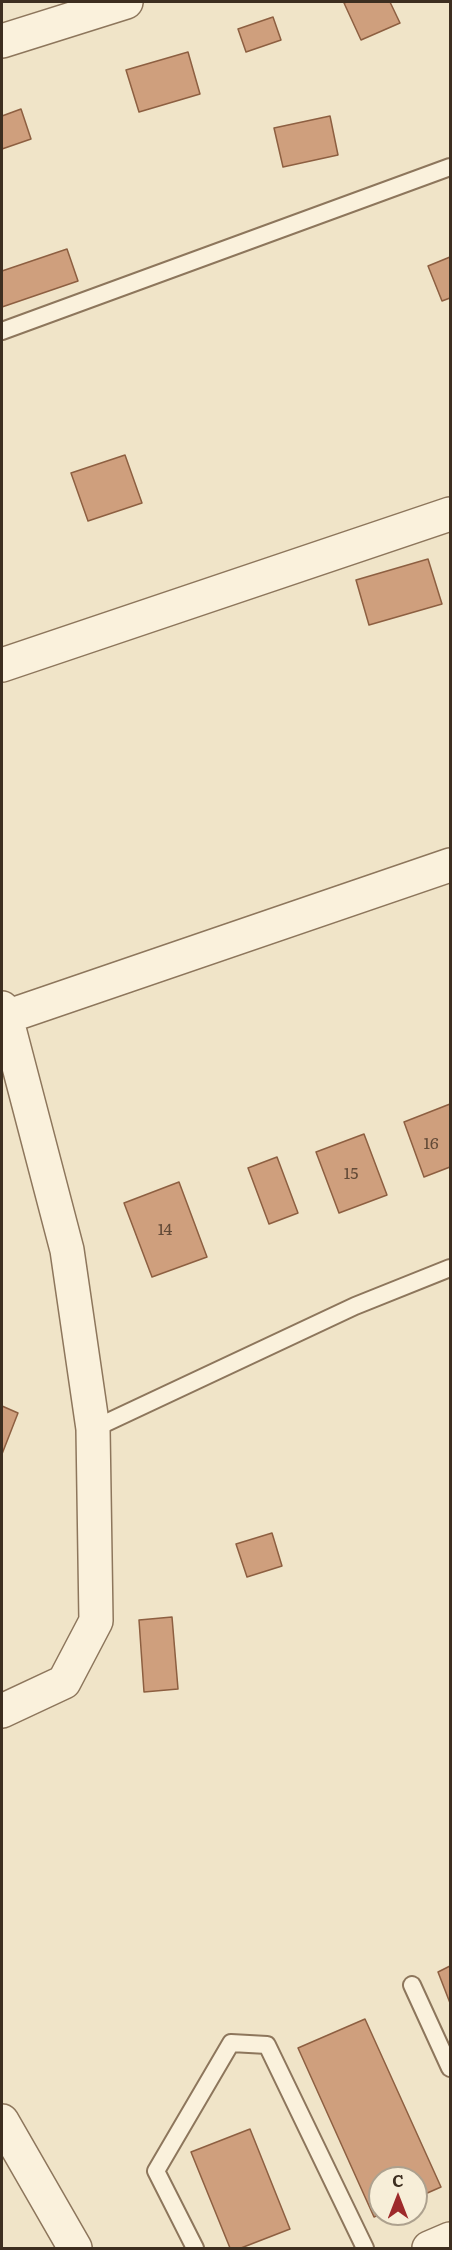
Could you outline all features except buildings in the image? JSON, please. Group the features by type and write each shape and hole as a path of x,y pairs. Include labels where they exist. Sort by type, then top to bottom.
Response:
{"street":[{"path":"2,41 126,2"},
{"path":"2,665 450,514"},
{"path":"2,1711 64,1682 96,1621 93,1429 67,1250 4,1012 450,865"},
{"path":"2,2121 75,2248"},
{"path":"429,2248 450,2239"}],"lane":[{"path":"2,331 450,167"},
{"path":"93,1429 355,1306 450,1268"},
{"path":"412,1985 450,2068"},
{"path":"195,2248 156,2171 231,2043 267,2045 364,2248"}]}
